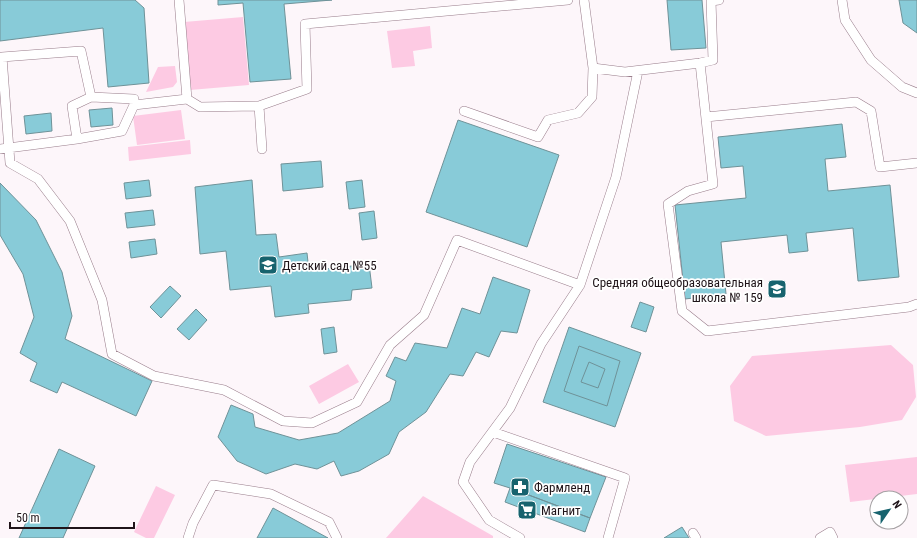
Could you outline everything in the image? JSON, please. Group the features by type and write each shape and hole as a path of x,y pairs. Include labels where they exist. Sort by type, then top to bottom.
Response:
{"lane":[{"path":"179,0 187,99"},
{"path":"134,105 187,99 200,107 259,106 307,89 305,24 568,0"},
{"path":"464,111 538,137 548,120 578,113 592,97 593,68 584,0"},
{"path":"593,68 625,72 700,63 713,60 711,1 719,0"},
{"path":"842,0 845,20 871,60 902,87 917,93"},
{"path":"91,97 81,51 2,57 4,148 10,163 38,178 70,221 102,300 112,354 154,376 224,390 283,421 312,423 357,402 390,345 424,315 457,240 580,285"},
{"path":"700,63 713,184 688,191 668,204 682,311 707,331 908,308 917,304"},
{"path":"520,538 489,520 463,482 470,462 510,408 541,344 580,285 616,177 638,71"},
{"path":"4,148 77,139 122,131 134,105 134,98 91,97 72,106 77,139"},
{"path":"706,117 856,102 871,111 880,167 917,163"},
{"path":"259,106 262,149"},
{"path":"493,432 625,478 608,538"},
{"path":"188,538 193,523 213,485 271,494 329,522 337,538"},
{"path":"820,538 830,532 833,538"}],"shaded area":[{"path":"243,17 249,85 190,90 184,22"},
{"path":"430,26 432,48 413,51 415,66 392,68 387,31"},
{"path":"175,66 177,82 173,87 146,92 158,67"},
{"path":"181,110 185,139 137,145 133,116"},
{"path":"190,140 191,154 129,161 128,147"},
{"path":"891,345 913,365 916,397 902,420 860,427 766,436 734,421 730,386 752,356"},
{"path":"348,364 359,382 319,404 309,386"},
{"path":"917,457 917,494 909,495 909,490 869,490 869,500 850,502 845,465"},
{"path":"156,486 175,495 154,538 146,538 134,532"},
{"path":"423,496 493,536 493,538 386,538"}],"building":[{"path":"0,0 135,0 144,8 149,83 108,87 103,28 0,41"},
{"path":"218,0 332,0 284,4 291,79 250,82 243,3 218,5"},
{"path":"667,0 702,0 706,48 671,50"},
{"path":"899,0 917,0 917,33 903,23"},
{"path":"112,108 113,125 91,127 89,110"},
{"path":"51,113 52,131 26,134 24,116"},
{"path":"458,120 559,155 527,247 426,212"},
{"path":"842,124 846,157 825,159 828,191 890,185 899,277 858,281 853,228 806,233 808,251 789,253 787,235 721,242 726,294 685,299 675,205 746,198 743,166 721,168 718,137"},
{"path":"321,161 323,187 283,191 281,164"},
{"path":"149,180 151,196 126,199 124,183"},
{"path":"252,180 256,235 276,234 279,257 307,253 309,271 369,264 372,288 352,290 351,300 308,304 309,313 275,317 271,286 230,290 226,251 200,254 195,187"},
{"path":"362,180 365,207 349,209 346,182"},
{"path":"0,183 36,220 62,272 72,316 65,339 152,381 136,416 62,382 57,393 30,381 37,363 20,353 34,317 23,274 0,235"},
{"path":"153,210 155,225 127,228 125,213"},
{"path":"374,211 377,238 362,240 359,213"},
{"path":"155,239 157,254 131,258 129,242"},
{"path":"493,277 530,290 517,333 501,331 489,357 476,352 463,376 450,374 426,412 399,432 389,454 359,471 341,476 334,461 317,469 295,464 266,474 237,461 218,437 231,405 253,414 255,427 299,440 338,433 390,401 396,381 386,376 395,357 406,361 415,343 447,348 462,308 480,314"},
{"path":"170,286 181,296 161,318 150,307"},
{"path":"640,302 654,307 646,332 631,327"},
{"path":"196,309 207,320 189,340 177,329"},
{"path":"334,327 337,352 324,354 321,329"},
{"path":"569,327 641,353 615,427 543,402"},
{"path":"579,346 620,361 607,406 564,391"},
{"path":"589,362 605,369 598,388 581,382"},
{"path":"507,444 606,477 590,518 494,483"},
{"path":"59,449 95,466 63,538 19,538"},
{"path":"510,488 590,518 585,532 505,502"},
{"path":"273,508 328,538 257,538"},
{"path":"682,527 689,538 664,538"}],"place":[{"name":"Детский сад №55","path":"268,265"},
{"name":"Средняя общеобразовательная школа № 159","path":"777,289"},
{"name":"Фармленд","path":"520,487"},
{"name":"Магнит","path":"527,510"}]}
